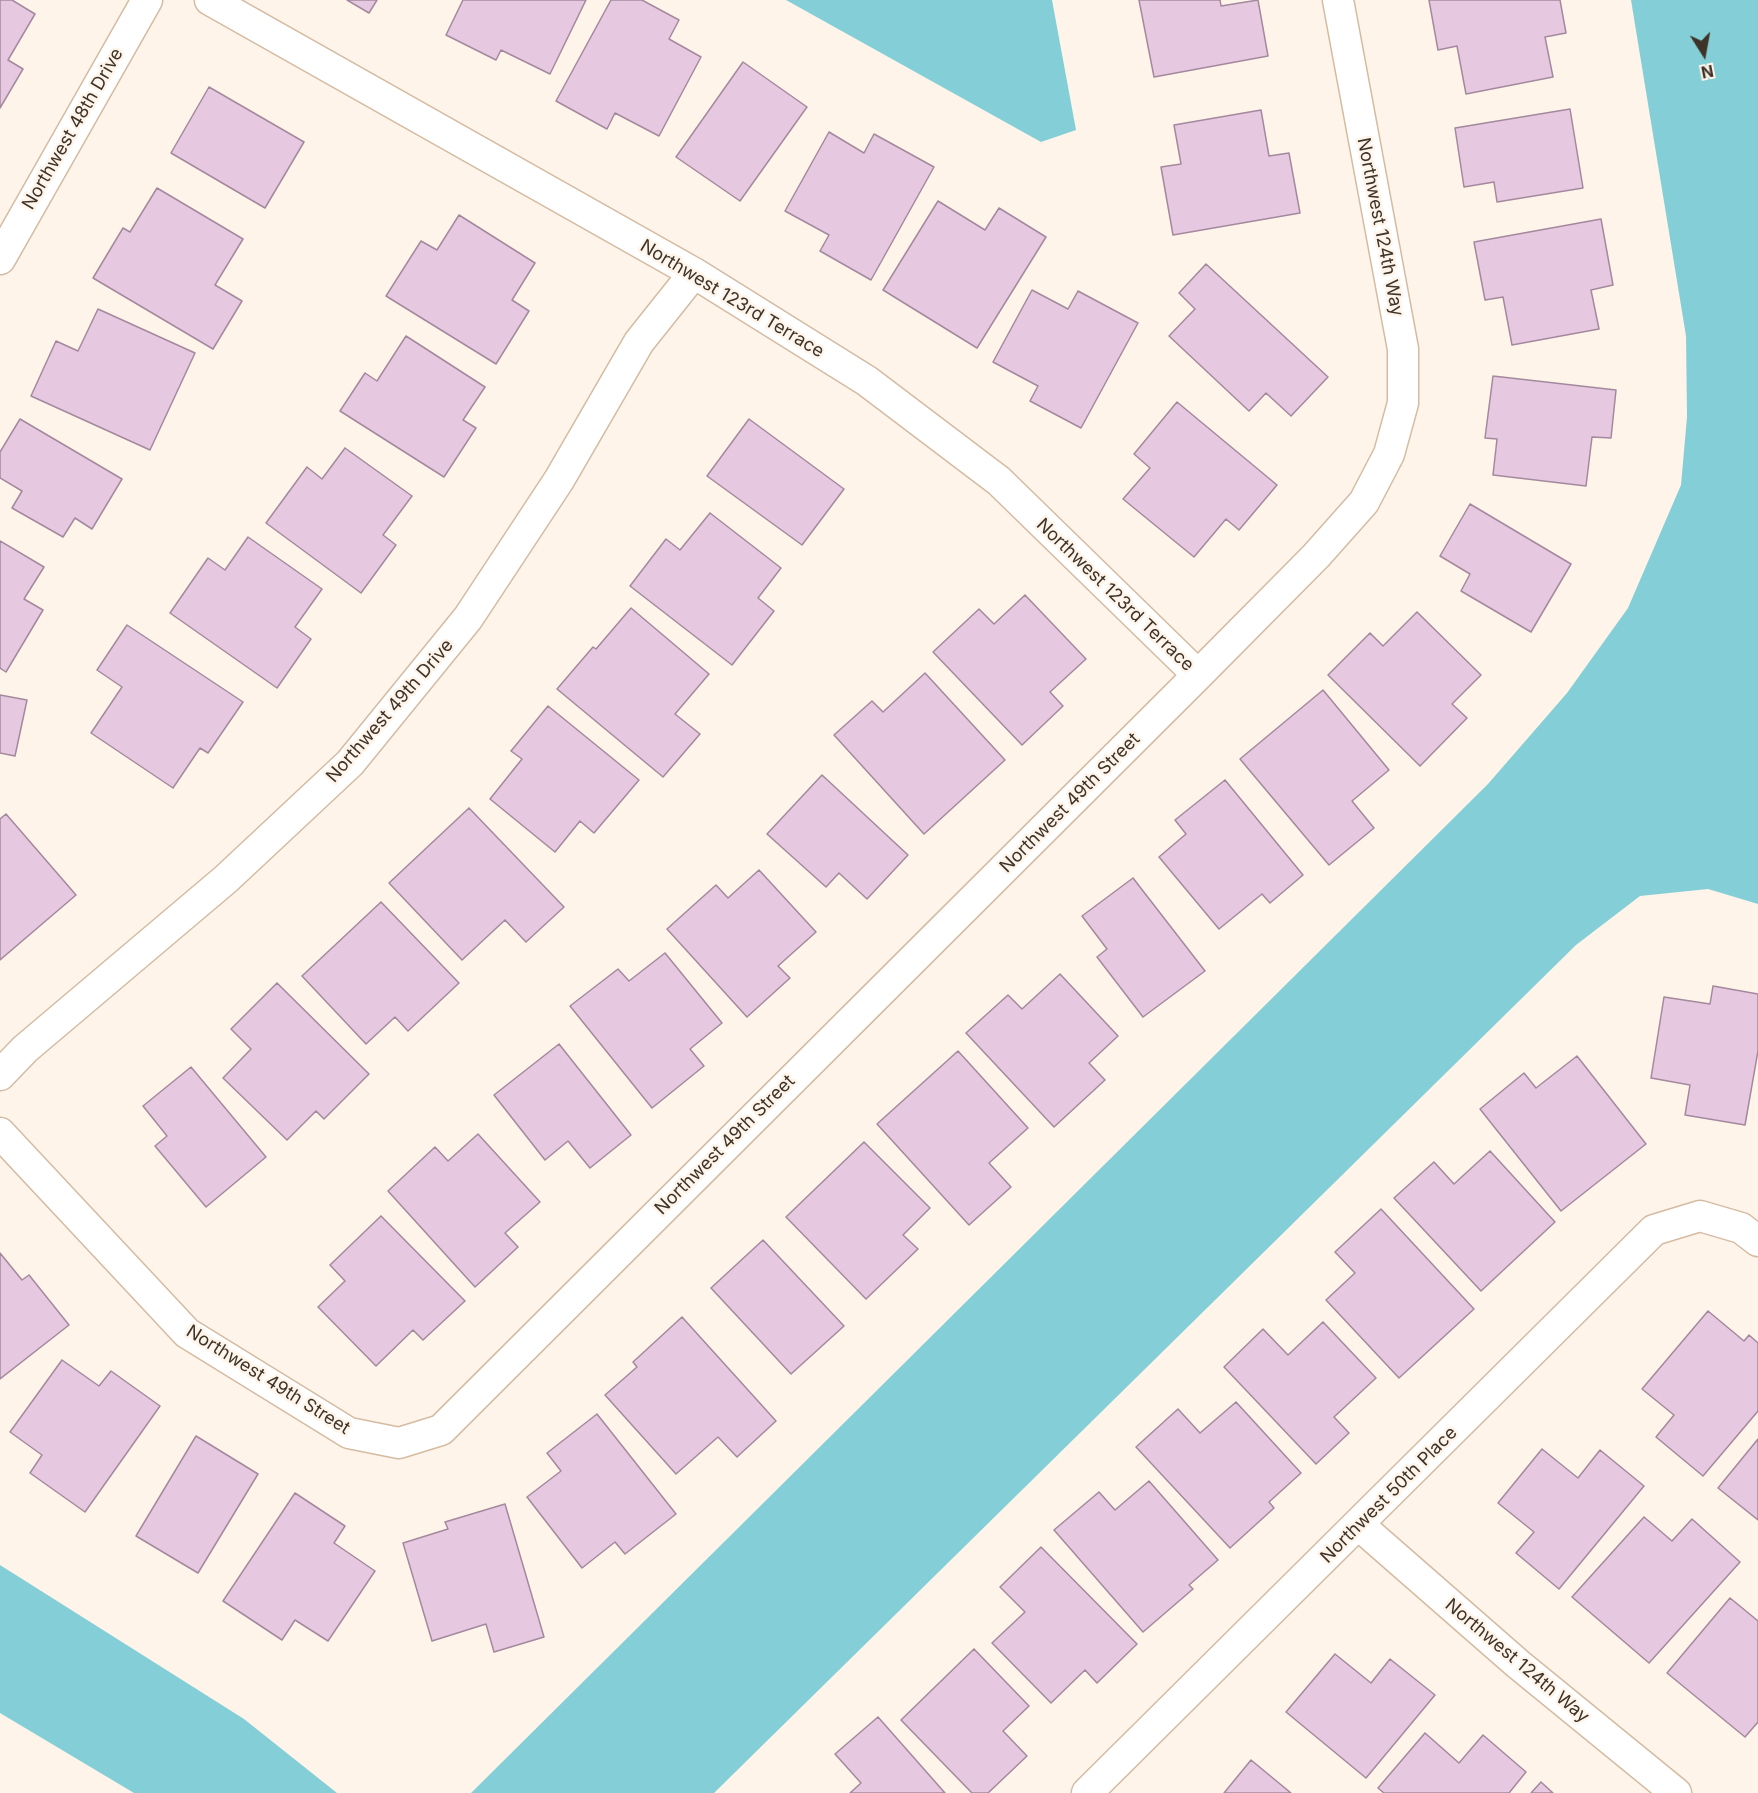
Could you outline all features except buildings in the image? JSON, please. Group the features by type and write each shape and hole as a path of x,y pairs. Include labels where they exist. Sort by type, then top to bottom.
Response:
{"street":[{"name":"Northwest 48th Drive","path":"0,259 147,0"},
{"name":"Northwest 123rd Terrace","path":"210,0 694,273 867,381 999,481 1198,675"},
{"name":"Northwest 124th Way","path":"1338,0 1403,349 1404,402 1389,454"},
{"name":"Northwest 49th Drive","path":"0,1075 25,1049 226,879 350,763 468,618 559,480 639,342 694,273"},
{"name":"Northwest 49th Street","path":"0,1133 188,1333 349,1433 399,1443 441,1430 1316,556 1364,502 1389,454"},
{"name":"Northwest 50th Place","path":"1088,1793 1654,1230 1700,1216 1741,1228 1758,1241"},
{"name":"Northwest 124th Way","path":"1359,1525 1518,1664 1676,1793"}],"water":[{"path":"786,0 1052,0 1076,130 1041,142"},
{"path":"1631,0 1758,0 1758,904 1708,889 1640,896 1576,945 714,1793 471,1793 1488,784 1567,693 1628,608 1681,485 1687,417 1686,336"},
{"path":"0,1565 244,1719 337,1793 134,1793 0,1713"}]}
